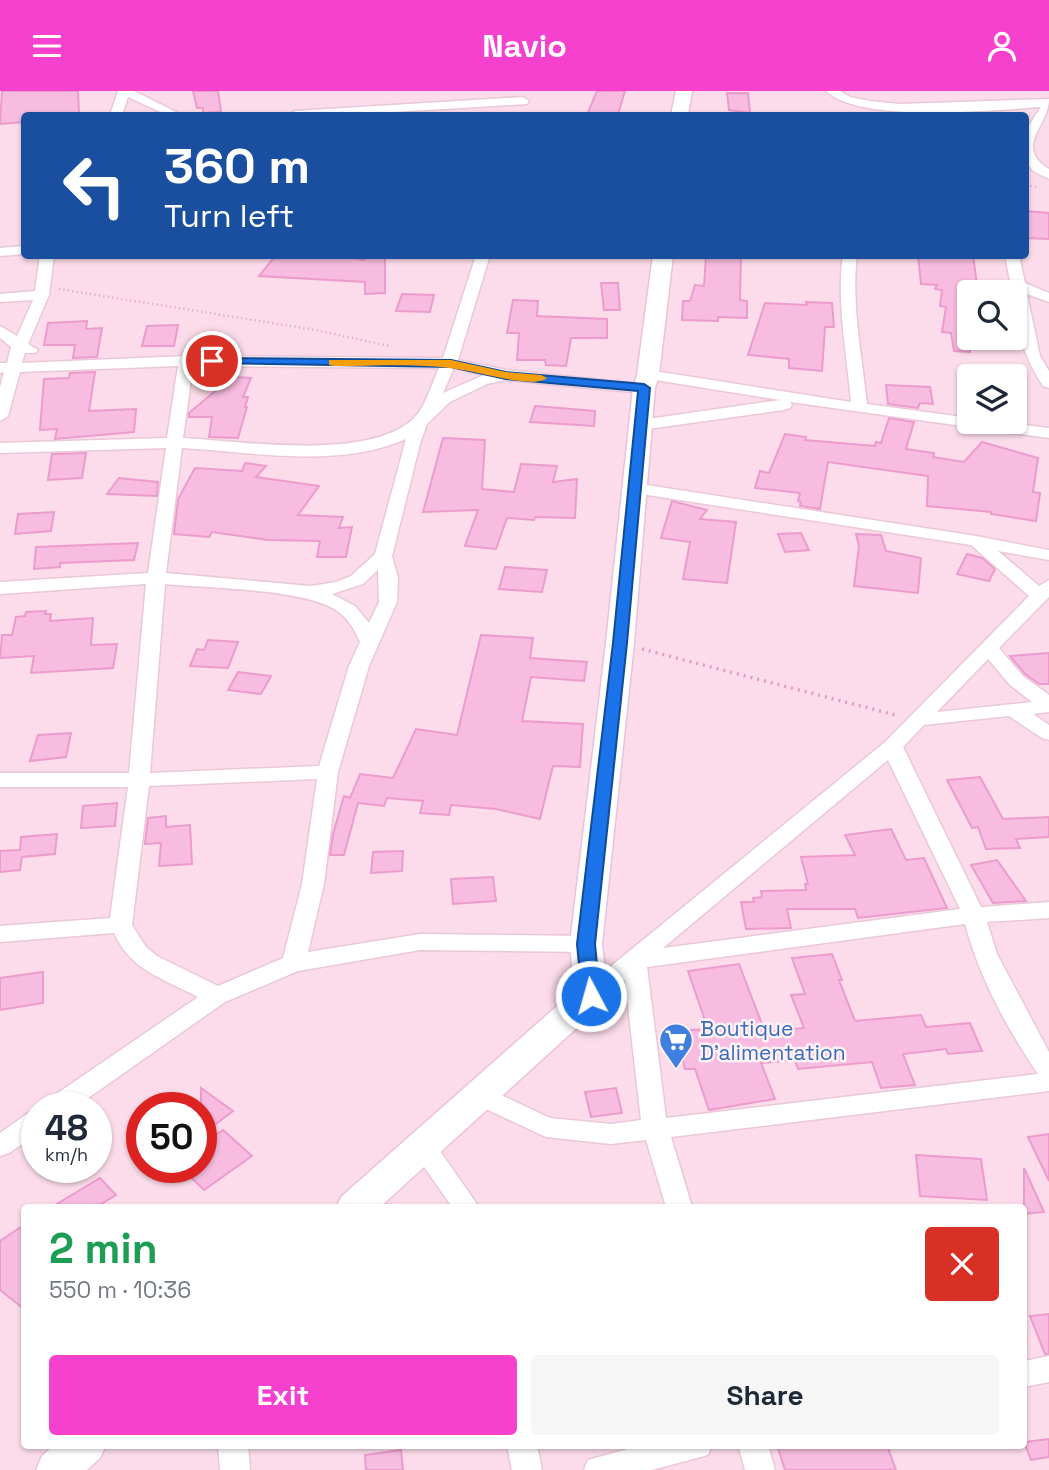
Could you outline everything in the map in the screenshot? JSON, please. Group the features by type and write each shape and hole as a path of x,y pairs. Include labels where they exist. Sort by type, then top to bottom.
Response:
{"main road":[{"path":"680,112 684,91"},
{"path":"359,1204 591,996 586,944 641,425 662,259"},
{"path":"57,1470 81,1449"}],"street":[{"path":"117,112 125,91 170,112"},
{"path":"331,112 525,96"},
{"path":"517,112 525,96"},
{"path":"834,97 869,106 1049,104"},
{"path":"1029,141 1035,121 1049,104"},
{"path":"1015,105 1024,112"},
{"path":"890,112 903,107"},
{"path":"1029,116 1035,121"},
{"path":"1029,160 1029,171"},
{"path":"1031,166 1049,175"},
{"path":"0,252 21,250"},
{"path":"0,416 7,367 32,322 42,291 46,259"},
{"path":"294,963 313,884 328,772 359,666 388,602 389,578 383,556 401,480 420,422 451,363 481,259"},
{"path":"849,259 846,284 850,301 859,408"},
{"path":"1013,259 1016,280"},
{"path":"1027,289 1049,298"},
{"path":"0,298 42,291"},
{"path":"1027,307 1049,311"},
{"path":"0,330 19,346 63,365"},
{"path":"1027,331 1032,356 1049,383"},
{"path":"186,361 156,578 139,780 121,925 128,944 145,961 217,996"},
{"path":"7,367 186,361 451,363 506,375 646,381 1049,433"},
{"path":"0,448 175,443 274,449 331,449 385,440 405,432 444,399 462,388 506,375"},
{"path":"641,425 755,407 825,403"},
{"path":"634,488 976,541 1049,555"},
{"path":"591,996 892,746 1044,591 976,541"},
{"path":"311,592 340,587 357,580 383,556"},
{"path":"0,588 156,578 311,592 352,611 363,625 370,643"},
{"path":"990,649 1017,683 1049,704"},
{"path":"915,720 1049,704"},
{"path":"1012,709 1049,734"},
{"path":"892,746 974,915 985,954 1032,1046 1049,1071"},
{"path":"0,780 139,780 328,772"},
{"path":"634,960 974,915 1049,910"},
{"path":"0,934 121,925"},
{"path":"78,1092 217,996 294,963 419,942 586,944"},
{"path":"634,960 655,1128 678,1204"},
{"path":"482,1095 546,1127 611,1134 1049,1082"},
{"path":"0,1146 21,1131"},
{"path":"424,1148 464,1204"},
{"path":"1027,1373 1049,1369"},
{"path":"233,1449 235,1470"},
{"path":"523,1449 527,1470"},
{"path":"599,1470 681,1449"},
{"path":"754,1449 760,1470"}],"path":[{"path":"42,291 277,323 392,347"},
{"path":"620,643 915,720"}],"shaded area":[{"path":"0,91 1049,91 1049,1470 0,1470"}],"building":[{"path":"2,91 78,91 79,112 21,112 21,122 0,124"},
{"path":"193,91 218,91 221,112 203,112 203,108 197,108"},
{"path":"597,91 625,91 619,112 588,112"},
{"path":"727,93 748,93 750,112 729,110"},
{"path":"1029,211 1049,213 1049,239 1029,238"},
{"path":"273,259 385,259 385,293 365,294 365,282 259,276"},
{"path":"706,259 741,259 740,300 747,301 747,318 718,317 718,321 682,320 683,301 690,301 695,285 704,286"},
{"path":"918,259 974,259 976,280 957,280 957,350 970,352 954,351 951,333 942,332 946,307 940,306 942,290 935,289 937,285 921,284"},
{"path":"601,283 618,283 620,310 604,310"},
{"path":"402,294 434,295 430,312 396,311"},
{"path":"513,300 538,301 537,316 607,319 607,338 571,338 566,366 546,365 545,360 517,360 519,333 507,333"},
{"path":"806,302 832,303 834,327 825,327 822,371 789,368 789,359 748,355 765,303 807,305"},
{"path":"87,321 86,329 102,328 97,357 73,358 75,345 44,345 48,323"},
{"path":"178,325 174,346 142,346 147,326"},
{"path":"95,372 89,411 136,409 134,432 55,439 57,429 40,430 44,379 69,378 70,373"},
{"path":"232,377 251,378 243,397 248,397 247,407 238,438 209,437 212,417 189,417 189,413"},
{"path":"886,385 930,387 933,404 920,403 918,408 888,404"},
{"path":"535,406 595,411 594,426 530,422"},
{"path":"889,418 914,422 906,449 934,453 933,457 964,462 982,442 1038,458 1033,492 1040,493 1036,521 991,512 927,506 928,476 828,462 820,509 800,506 800,493 755,488 760,471 769,473 785,434 806,437 805,440 875,446 876,442 881,443"},
{"path":"443,438 485,440 482,489 514,492 521,464 557,466 553,482 577,479 575,518 507,518 496,549 465,546 478,510 423,512"},
{"path":"86,453 82,478 48,480 52,454"},
{"path":"245,463 266,466 256,477 319,486 298,515 343,517 339,528 352,527 346,557 317,557 320,541 268,540 212,532 209,537 174,534 178,499 195,468 242,471"},
{"path":"119,478 158,482 157,496 107,494"},
{"path":"672,501 707,510 700,519 736,522 727,583 683,579 690,542 661,538"},
{"path":"54,512 51,531 15,534 18,514"},
{"path":"801,533 809,550 785,552 778,534"},
{"path":"856,534 881,535 886,551 921,558 918,593 854,586 859,546"},
{"path":"138,543 134,560 60,563 60,567 34,569 36,547"},
{"path":"967,554 982,558 995,569 989,581 957,574"},
{"path":"505,567 547,570 542,592 499,589"},
{"path":"46,611 45,614 51,614 50,621 93,618 91,645 117,644 113,668 31,673 34,656 0,658 2,635 12,635 16,617 25,616 26,612"},
{"path":"481,635 533,638 530,658 587,662 584,681 531,677 522,721 583,724 580,767 553,766 540,819 496,809 451,805 449,815 420,813 423,801 387,798 384,806 358,803 344,855 330,855 344,796 350,798 360,774 393,778 416,729 457,735"},
{"path":"208,640 238,642 228,668 190,666 197,649 204,650"},
{"path":"1049,653 1049,684 1039,684 1025,674 1010,656"},
{"path":"238,672 271,676 261,694 228,690"},
{"path":"71,733 66,757 30,761 38,735"},
{"path":"980,777 1003,819 1049,817 1049,837 1016,839 1020,848 986,849 978,827 972,828 947,780"},
{"path":"117,803 115,826 81,828 83,806"},
{"path":"166,816 166,827 190,825 192,864 159,866 161,843 145,844 148,818"},
{"path":"891,829 906,860 924,858 947,908 858,918 855,909 787,909 791,928 746,929 741,902 754,902 753,898 762,897 761,891 806,890 805,884 808,884 801,857 855,855 845,835"},
{"path":"57,834 55,854 22,857 20,870 0,872 0,851 20,850 21,837"},
{"path":"403,851 402,871 371,873 373,852"},
{"path":"997,860 1026,901 993,903 971,865"},
{"path":"493,877 496,901 453,904 451,879"},
{"path":"832,954 855,1021 921,1015 926,1027 970,1023 982,1051 948,1054 946,1049 903,1054 915,1085 881,1088 872,1062 798,1069 795,1060 761,1063 775,1099 709,1110 695,1069 685,1069 676,1031 708,1029 688,971 739,964 765,1032 804,1028 791,995 805,994 792,958"},
{"path":"43,972 43,1003 0,1010 0,978"},
{"path":"616,1088 622,1113 591,1117 585,1092"},
{"path":"217,1100 233,1111 217,1123"},
{"path":"223,1130 252,1156 217,1181 217,1134"},
{"path":"1049,1134 1049,1181 1028,1137"},
{"path":"916,1155 981,1159 987,1200 920,1196"},
{"path":"1024,1168 1044,1212 1027,1214 1027,1204 1024,1204"},
{"path":"92,1183 105,1183 116,1195 101,1204 57,1204"},
{"path":"197,1183 214,1183 204,1190"},
{"path":"21,1227 21,1307 0,1290 0,1241"},
{"path":"1049,1314 1049,1354 1045,1354 1030,1316"},
{"path":"1049,1439 1049,1457 1031,1460 1027,1442"},
{"path":"778,1449 888,1449 896,1470 785,1470"},
{"path":"401,1450 403,1470 366,1470 365,1455"}],"slow traffic":[{"path":"334,362 451,363 506,375 541,378"}],"place":[{"name":"Boutique D'alimentation","path":"676,1070"}],"route":[{"path":"212,361 451,363 506,375 644,388 620,643 586,944 591,996"}]}
